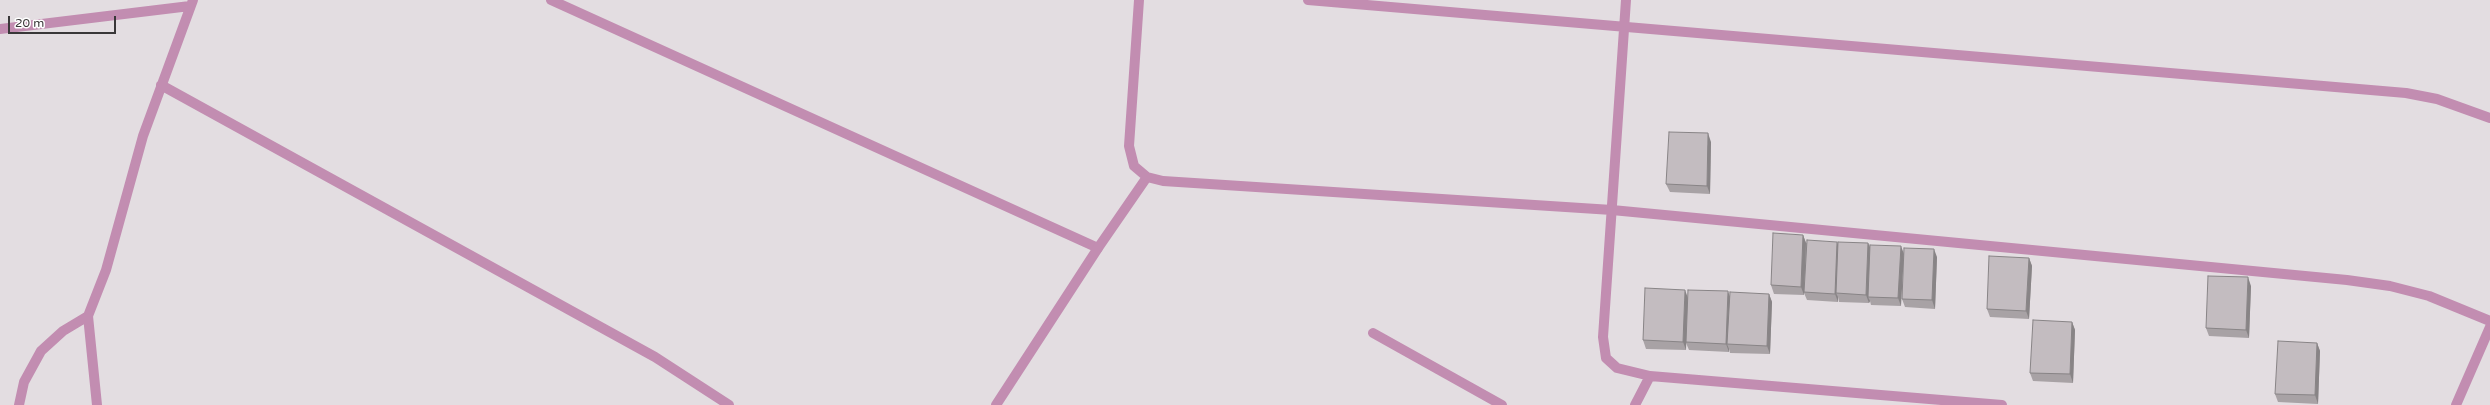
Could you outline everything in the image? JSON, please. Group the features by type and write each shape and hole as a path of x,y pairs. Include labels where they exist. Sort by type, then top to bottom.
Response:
{"street":[{"path":"551,0 1098,248"},
{"path":"1140,0 1129,146 1134,166 1147,178 1171,181 1612,210 2347,280 2390,286 2429,296 2490,321"},
{"path":"1308,0 2406,93 2438,99 2490,118"},
{"path":"1626,0 1602,337 1606,358 1617,368 1650,376 2002,405"},
{"path":"0,29 192,3 143,136 106,270 88,316 97,405"},
{"path":"161,85 655,357 729,405"},
{"path":"996,405 1098,248 1147,178"},
{"path":"19,405 24,382 41,351 63,331 88,316"},
{"path":"2456,405 2490,327"},
{"path":"1373,333 1502,405"},
{"path":"1635,405 1650,376"}],"building":[{"path":"1669,132 1708,133 1707,186 1666,184"},
{"path":"1773,233 1803,235 1801,287 1771,285"},
{"path":"1807,240 1837,242 1835,294 1804,292"},
{"path":"1838,242 1868,243 1866,295 1836,293"},
{"path":"1870,245 1901,246 1898,298 1868,297"},
{"path":"1904,248 1934,249 1932,300 1902,299"},
{"path":"1989,256 2029,258 2026,311 1987,309"},
{"path":"2208,276 2248,277 2246,330 2206,328"},
{"path":"1645,288 1685,290 1683,342 1643,340"},
{"path":"1688,290 1728,291 1726,344 1686,342"},
{"path":"1730,292 1769,294 1767,346 1727,344"},
{"path":"2033,320 2072,322 2070,374 2030,373"},
{"path":"2278,341 2317,343 2315,395 2275,394"}]}
